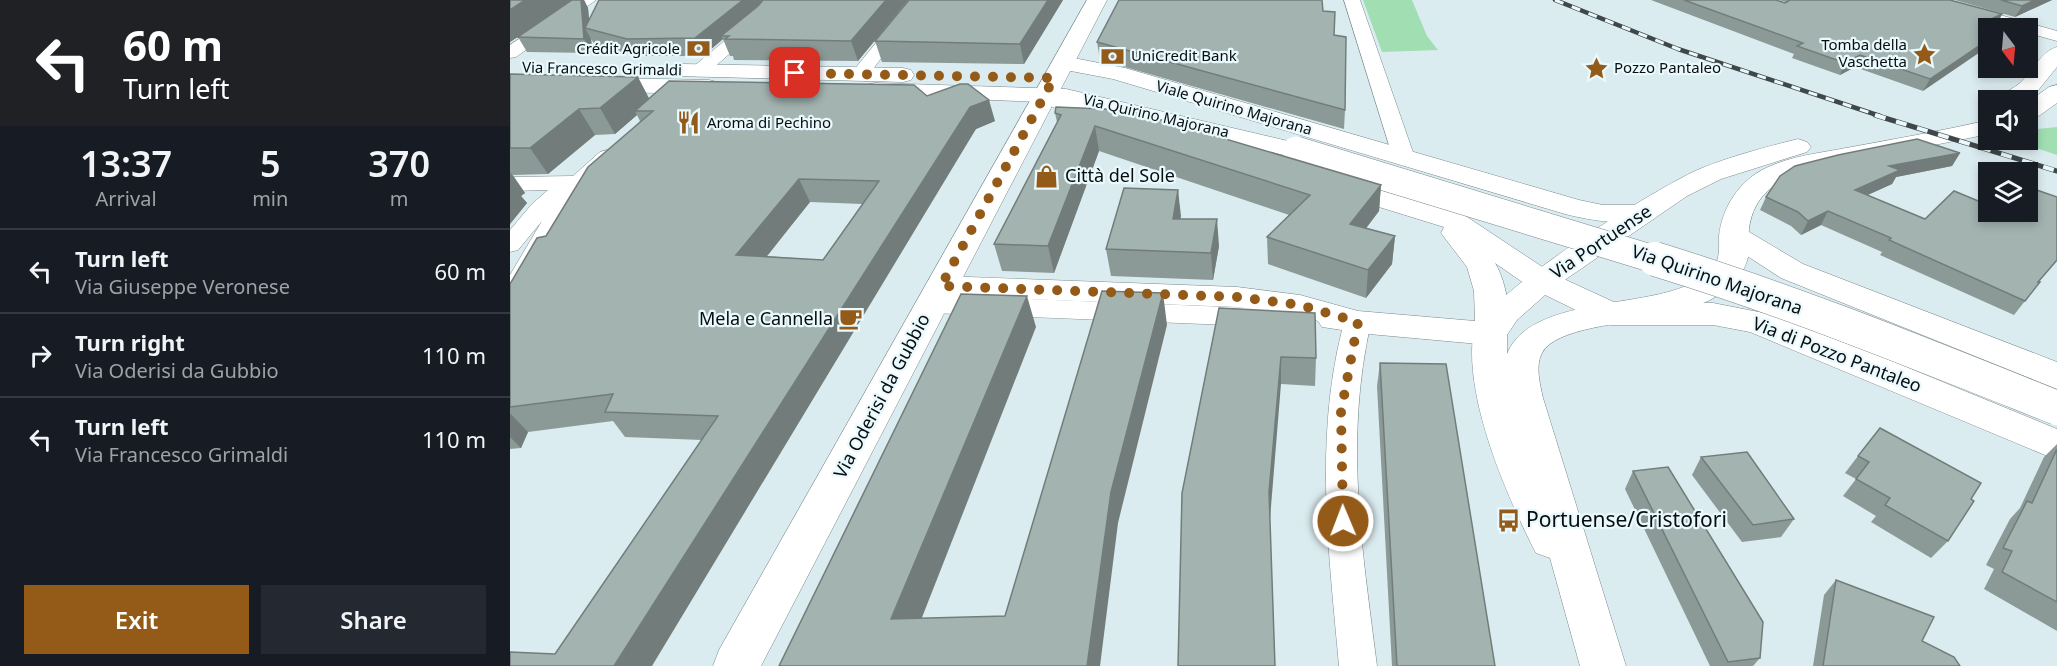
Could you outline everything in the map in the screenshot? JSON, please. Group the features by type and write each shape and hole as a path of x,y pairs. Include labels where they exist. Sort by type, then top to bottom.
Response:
{"main road":[{"name":"Via Oderisi da Gubbio","path":"736,666 1097,0"},
{"path":"2025,90 2057,53"},
{"name":"Via Francesco Grimaldi","path":"510,68 691,79 1054,78"},
{"name":"Viale Quirino Majorana","path":"1054,78 1117,73 1404,158"},
{"name":"Via Francesco Grimaldi","path":"510,83 859,75 1054,78"},
{"name":"Via Quirino Majorana","path":"1054,78 1084,99 1266,141 1727,281 1908,348 2057,408"},
{"name":"Via di Pozzo Pantaleo","path":"1054,78 1102,116 1441,216 1460,224 1542,281 1611,314 1713,314 1771,326 2057,445"},
{"path":"2038,106 2057,92"},
{"name":"Via Portuense","path":"1490,334 1506,312 1542,281 1691,181 1751,160 1811,144 1978,113"},
{"path":"1604,666 1578,585 1525,398 1521,365 1525,349 1537,336 1566,324 1697,295 1722,277 1729,267 1734,255 1736,218 1742,204 1758,185 1769,177 1811,162 1978,129"},
{"path":"1404,158 1583,210 1603,213 1644,213"},
{"name":"Via di Pozzo Pantaleo","path":"1418,210 1457,235 1480,262 1492,295 1490,334"},
{"name":"Via Quirino Majorana","path":"1734,235 1782,266 1818,282 2057,376"},
{"path":"1771,326 1768,313 1792,286 1806,282 1818,282"},
{"path":"936,295 1248,298 1300,305 1358,322 1490,334 1491,376 1511,451 1536,513 1578,585"}],"street":[{"path":"510,53 588,0"},
{"path":"662,106 758,21 777,0"},
{"path":"859,75 919,0"},
{"path":"1352,0 1404,158"},
{"path":"1929,0 2057,36"},
{"path":"510,245 549,199 577,183 619,144"},
{"path":"510,184 577,183"},
{"path":"510,296 540,240 577,183"},
{"path":"1358,322 1341,412 1343,521 1358,666"}],"green space":[{"path":"1363,0 1412,0 1427,36 1438,50 1382,52"},
{"path":"2057,127 2057,155 2038,149 2038,129"}],"building":[{"path":"510,0 525,0 510,10"},
{"path":"572,0 581,0 584,39 518,37"},
{"path":"599,0 743,0 695,38 627,39 585,28"},
{"path":"763,0 886,0 851,41 725,39 729,36 721,36"},
{"path":"909,0 1048,0 1020,44 875,41"},
{"path":"1119,0 1322,0 1323,11 1335,12 1334,35 1346,37 1345,110 1097,42"},
{"path":"1684,0 1776,0 1785,3 1790,0 1950,0 2002,14 1993,18 1978,18 1978,46 1930,79 1860,55 1845,63 1797,46 1803,43"},
{"path":"2001,0 2035,0 2022,6"},
{"path":"510,74 638,77 600,108 579,109 530,148 510,148"},
{"path":"669,81 914,85 927,96 960,84 968,84 989,100 970,107 614,666 510,666 510,652 555,654 718,416 605,412 613,394 510,407 510,284 537,238 546,236 588,167 653,111 635,111","holes":["799,179 879,181 823,260 736,255"]},
{"path":"1056,107 1128,110 1381,185 1350,224 1395,236 1368,270 1267,237 1310,195 1095,126 1048,246 994,244 1061,115 1055,113"},
{"path":"1917,139 1960,153 1889,166 1900,170 1855,190 1925,219 1954,191 1978,201 1978,222 2038,222 2038,190 2057,197 2057,260 2025,301 1828,211 1808,221 1798,212 1766,197 1780,176 1795,166"},
{"path":"1124,188 1178,190 1173,219 1217,219 1211,253 1106,249"},
{"path":"1102,291 1163,293 1111,492 1087,666 779,666 961,294 1027,296 891,619 1005,616"},
{"path":"1219,308 1315,313 1316,358 1281,357 1269,492 1275,666 1178,666 1182,493"},
{"path":"1380,363 1446,364 1495,666 1397,666"},
{"path":"1880,428 1981,483 1971,499 1974,501 1948,541 1885,505 1890,498 1856,479 1869,462 1858,456"},
{"path":"2057,449 2057,602 2002,572 2012,551 2003,548 2027,501 2032,503"},
{"path":"1747,452 1794,519 1753,525 1701,457"},
{"path":"1668,467 1763,622 1760,658 1728,662 1633,471"},
{"path":"1836,580 1934,617 1922,641 1954,657 1960,666 1823,666"}],"railway":[{"path":"1555,0 1678,49 1880,116"},
{"path":"1875,115 2057,171"}],"place":[{"name":"Crédit Agricole","path":"698,49"},
{"name":"Tomba della Vaschetta","path":"1925,54"},
{"name":"UniCredit Bank","path":"1113,56"},
{"name":"Pozzo Pantaleo","path":"1596,68"},
{"name":"Aroma di Pechino","path":"689,123"},
{"name":"Città del Sole","path":"1047,176"},
{"name":"Mela e Cannella","path":"851,319"},
{"name":"Portuense/Cristofori","path":"1508,520"}],"route":[{"path":"795,73 1054,78 941,286 1237,297 1281,301 1358,322 1341,412 1343,521"}]}
